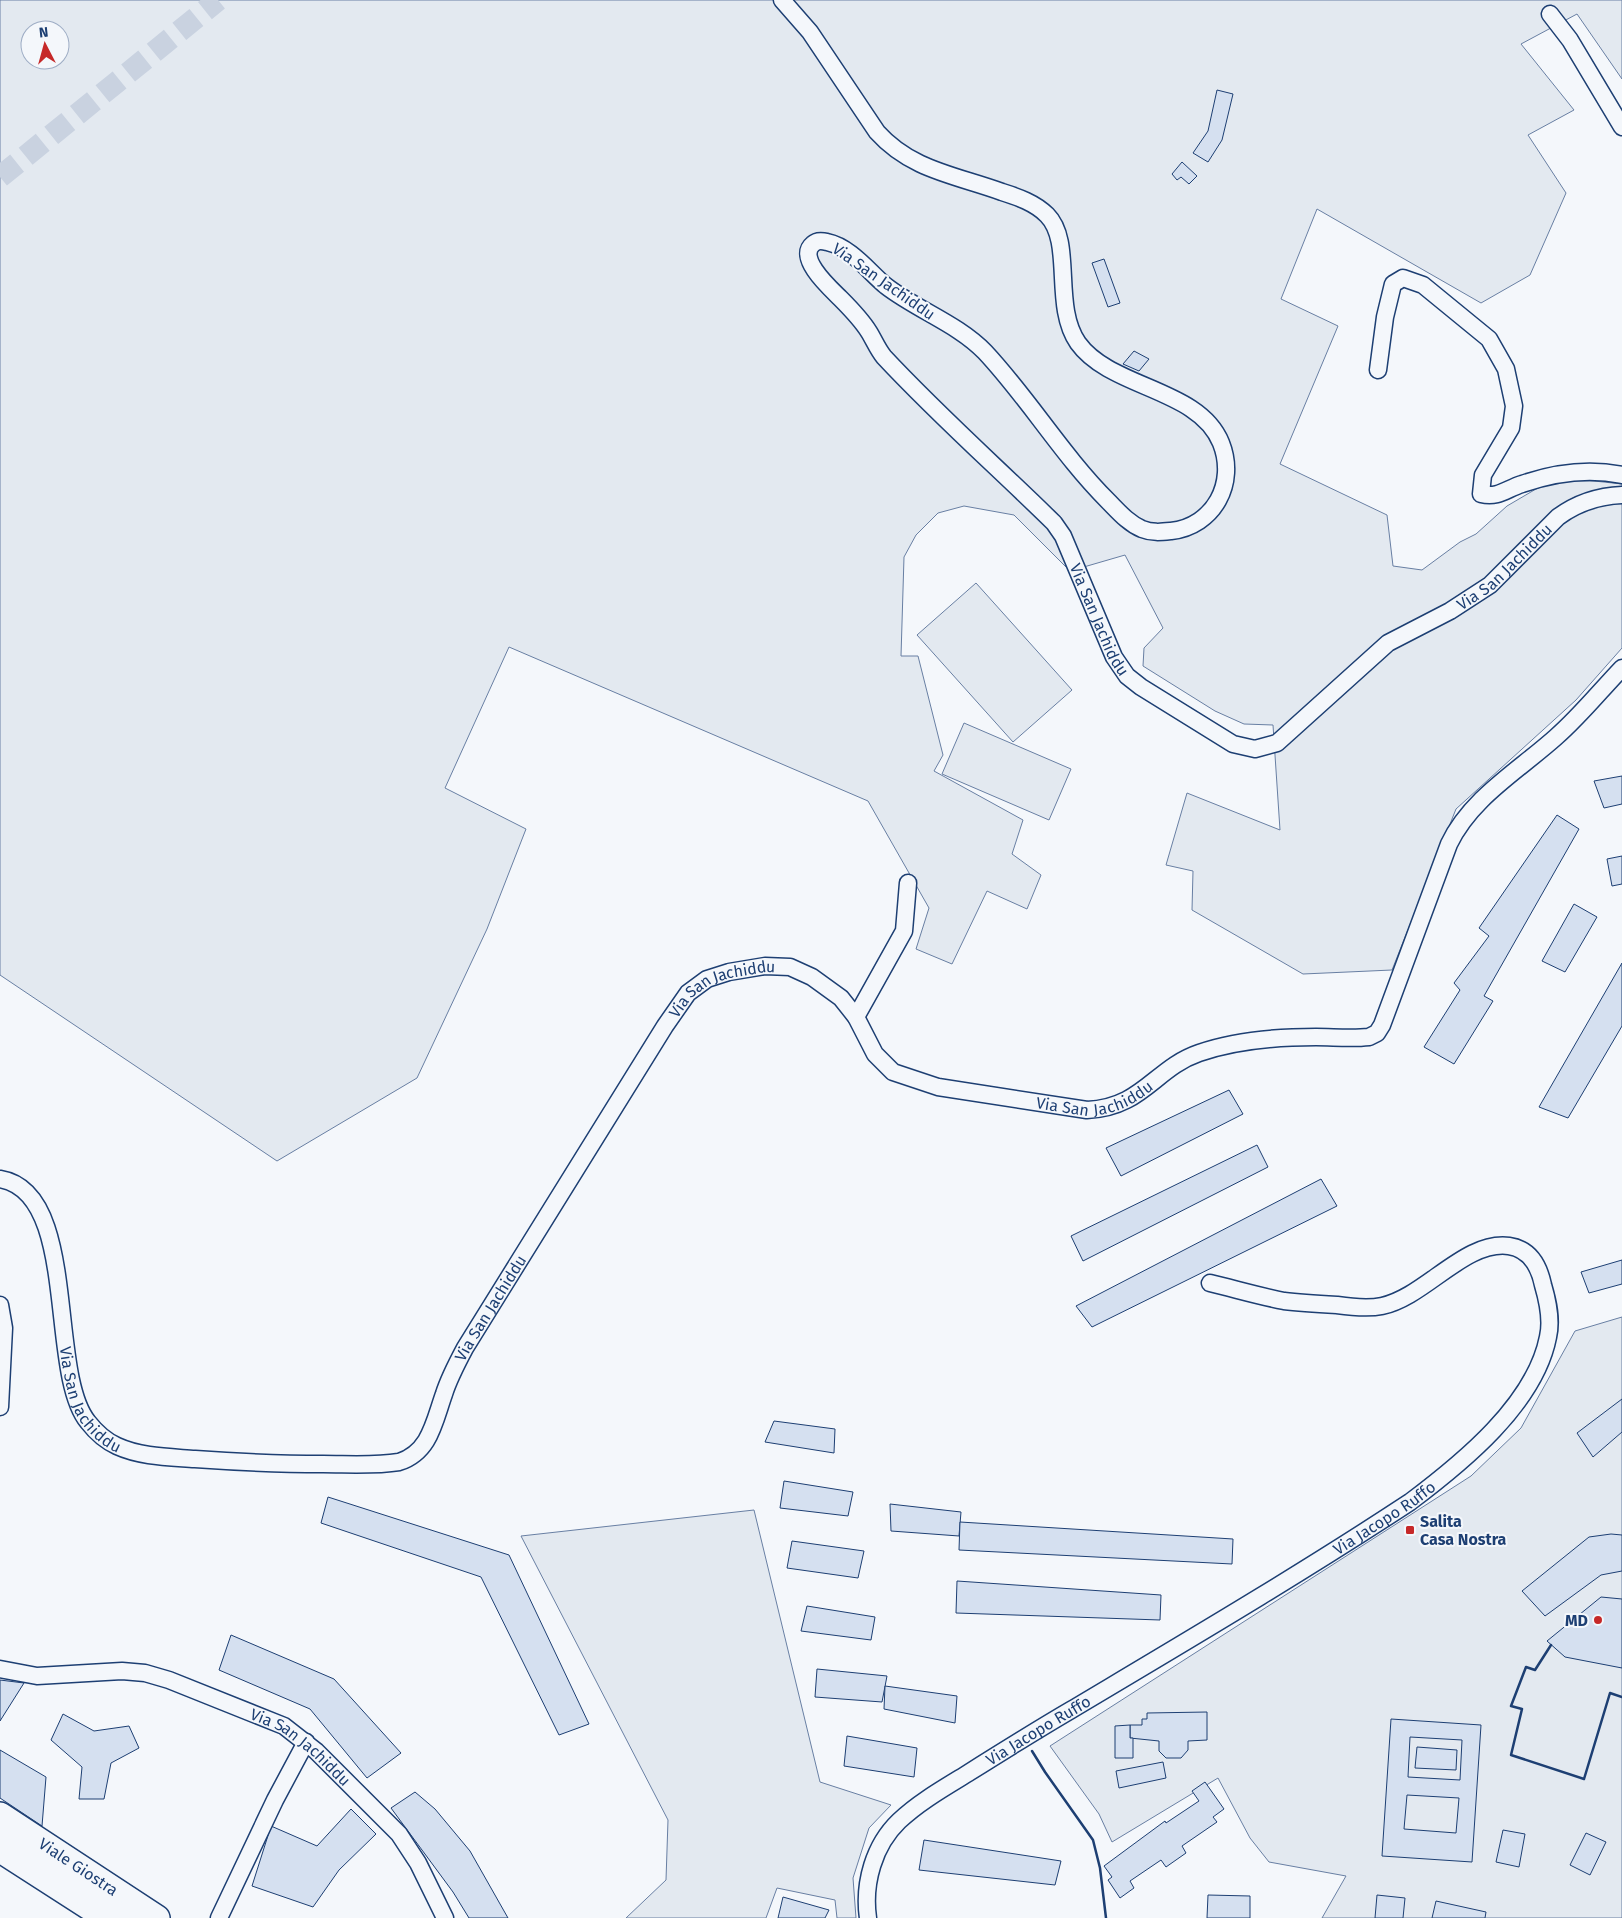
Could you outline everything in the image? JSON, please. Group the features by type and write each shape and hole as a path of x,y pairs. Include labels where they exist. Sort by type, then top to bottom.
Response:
{"main road":[{"name":"Viale Giostra","path":"0,1815 157,1918"},
{"name":"Viale Giostra","path":"0,1837 123,1918"}],"street":[{"name":"Via San Jachiddu","path":"782,0 810,32 877,132 890,146 908,159 923,166 1016,197 1034,205 1047,215 1059,235 1064,305 1069,327 1087,353 1103,365 1198,413 1211,425 1222,444 1224,459 1222,491 1216,506 1206,518 1182,530 1150,532 1138,527 1127,520 1077,468 983,350 886,286 839,246 820,241 813,244 809,250 809,257 817,274 856,314 881,354 1064,536 1114,657 1126,676 1224,739 1244,748 1255,749 1277,743 1388,642 1450,611 1490,585 1558,517 1569,509 1597,498 1622,495"},
{"path":"1550,14 1570,40 1622,128"},
{"path":"1378,370 1385,318 1393,284 1402,278 1424,285 1488,340 1506,368 1514,406 1511,428 1483,475 1481,494 1492,496 1521,484 1584,470 1622,475"},
{"name":"Via San Jachiddu","path":"0,1179 13,1181 27,1192 45,1226 54,1262 76,1401 88,1423 108,1440 131,1451 161,1457 267,1464 399,1462 417,1453 429,1438 444,1392 465,1348 655,1042 694,987 707,979 729,972 764,966 790,967 801,971 831,990 848,1006 882,1063 893,1072 908,1079 968,1092 1086,1110 1111,1108 1125,1103 1186,1059 1216,1048 1271,1039 1359,1038 1377,1033 1382,1025 1449,844 1460,823 1480,800 1568,726 1622,668"},
{"path":"856,1017 904,931 908,882"},
{"name":"Via Jacopo Ruffo","path":"868,1918 867,1892 870,1871 876,1854 898,1821 930,1797 1024,1738 1240,1609 1410,1502 1436,1482 1485,1438 1507,1413 1538,1367 1548,1335 1549,1318 1541,1274 1530,1256 1519,1248 1508,1246 1497,1245 1473,1253 1427,1286 1382,1306 1358,1307 1286,1301 1210,1283"},
{"path":"0,1305 4,1328 0,1407"},
{"name":"Via San Jachiddu","path":"0,1669 37,1676 122,1671 155,1676 262,1716 295,1732 399,1834 418,1863 445,1918"},
{"path":"219,1918 275,1800 306,1742"},
{"path":"0,1855 98,1918"}],"shaded area":[{"path":"0,0 1622,0 1622,79 1577,14 1521,44 1574,110 1528,135 1566,193 1530,275 1481,303 1317,209 1281,299 1338,326 1280,464 1387,515 1393,566 1422,570 1460,542 1476,534 1507,506 1536,489 1558,480 1622,484 1622,648 1576,700 1456,809 1392,970 1303,974 1192,910 1193,871 1166,865 1187,793 1280,830 1273,725 1244,724 1215,711 1143,666 1144,648 1163,628 1125,555 1070,571 1014,515 964,506 938,513 916,535 904,557 901,656 918,656 943,755 934,771 1023,820 1012,854 1041,875 1027,909 987,891 952,964 916,949 929,908 868,801 509,647 445,788 526,829 487,929 417,1078 277,1161 0,975"},
{"path":"976,583 1072,690 1013,742 917,635"},
{"path":"964,723 1071,769 1049,820 942,774"},
{"path":"1622,1317 1622,1918 1322,1918 1346,1876 1269,1862 1250,1838 1218,1778 1112,1842 1099,1814 1050,1746 1471,1476 1521,1428 1575,1331"},
{"path":"754,1510 820,1782 891,1805 869,1828 853,1878 856,1918 837,1918 835,1900 777,1888 766,1918 626,1918 666,1880 668,1820 521,1536"}],"building":[{"path":"1217,90 1233,94 1222,140 1208,162 1193,153 1208,131"},
{"path":"1182,162 1197,176 1189,184 1181,177 1177,180 1172,174"},
{"path":"1104,259 1120,303 1108,307 1092,263"},
{"path":"1134,351 1149,359 1139,371 1123,364"},
{"path":"1622,776 1622,804 1604,808 1594,781"},
{"path":"1557,815 1579,829 1484,996 1493,1001 1454,1064 1424,1047 1460,990 1454,983 1489,936 1479,928"},
{"path":"1622,856 1622,884 1612,886 1607,859"},
{"path":"1574,904 1597,917 1565,972 1542,961"},
{"path":"1622,963 1622,1026 1568,1118 1539,1107"},
{"path":"1229,1090 1243,1114 1121,1176 1106,1148"},
{"path":"1257,1145 1268,1167 1083,1261 1071,1236"},
{"path":"1321,1179 1337,1206 1092,1327 1076,1306"},
{"path":"1622,1260 1622,1284 1589,1293 1581,1272"},
{"path":"1622,1399 1622,1432 1593,1457 1577,1433"},
{"path":"774,1421 835,1429 834,1453 765,1442"},
{"path":"784,1481 853,1492 848,1516 780,1508"},
{"path":"328,1497 509,1555 589,1724 559,1735 481,1577 321,1523"},
{"path":"890,1504 961,1512 959,1536 891,1531"},
{"path":"960,1522 1233,1539 1232,1564 959,1550"},
{"path":"1611,1534 1622,1535 1622,1571 1601,1575 1545,1616 1522,1591 1589,1537"},
{"path":"792,1541 864,1551 858,1578 787,1568"},
{"path":"957,1581 1161,1595 1160,1620 956,1613"},
{"name":"MD","path":"1601,1597 1622,1599 1622,1668 1565,1657 1547,1641"},
{"path":"807,1606 875,1617 871,1640 801,1631"},
{"path":"231,1635 334,1679 401,1753 367,1778 310,1709 219,1670"},
{"path":"817,1669 887,1676 882,1702 815,1697"},
{"path":"0,1680 24,1683 0,1721"},
{"path":"885,1686 957,1696 955,1723 884,1709"},
{"path":"1207,1712 1207,1740 1188,1741 1188,1750 1181,1758 1166,1758 1159,1751 1159,1741 1130,1738 1130,1725 1142,1725 1142,1719 1147,1719 1147,1713"},
{"path":"63,1714 94,1731 129,1726 139,1748 111,1763 104,1799 79,1799 82,1767 51,1740"},
{"path":"1391,1719 1481,1725 1472,1862 1382,1856","holes":["1410,1737 1462,1740 1460,1780 1408,1777","1407,1795 1459,1798 1456,1833 1404,1829"]},
{"path":"1130,1725 1130,1738 1133,1738 1133,1758 1115,1758 1115,1726"},
{"path":"847,1736 917,1748 914,1777 844,1766"},
{"path":"1417,1747 1457,1750 1456,1770 1415,1768"},
{"path":"0,1750 46,1777 42,1826 0,1798"},
{"path":"1163,1762 1166,1778 1119,1788 1116,1771"},
{"path":"1205,1782 1224,1809 1213,1817 1217,1822 1182,1846 1186,1853 1166,1867 1161,1860 1130,1881 1134,1888 1120,1898 1108,1880 1112,1877 1104,1866 1165,1821 1166,1823 1199,1801 1192,1791"},
{"path":"415,1792 435,1809 470,1851 508,1918 469,1918 453,1892 391,1808"},
{"path":"351,1809 376,1834 339,1870 313,1907 252,1886 271,1826 317,1846"},
{"path":"1503,1830 1525,1834 1519,1867 1496,1862"},
{"path":"1586,1833 1606,1842 1590,1875 1570,1865"},
{"path":"924,1840 1061,1861 1055,1885 919,1870"},
{"path":"1208,1895 1250,1896 1250,1918 1207,1918"},
{"path":"1377,1895 1405,1898 1403,1918 1375,1918"},
{"path":"783,1897 829,1910 825,1918 778,1918"},
{"path":"1436,1901 1486,1912 1485,1918 1432,1918"}],"tunnel":[{"path":"0,177 218,0"}],"wall":[{"path":"1551,1645 1535,1670 1526,1667 1511,1706 1522,1709 1511,1755 1584,1779 1610,1693 1622,1697"},
{"path":"1032,1751 1093,1840 1100,1868 1106,1918"}],"place":[{"name":"Salita Casa Nostra","path":"1410,1530"},
{"name":"MD","path":"1598,1620"}]}
